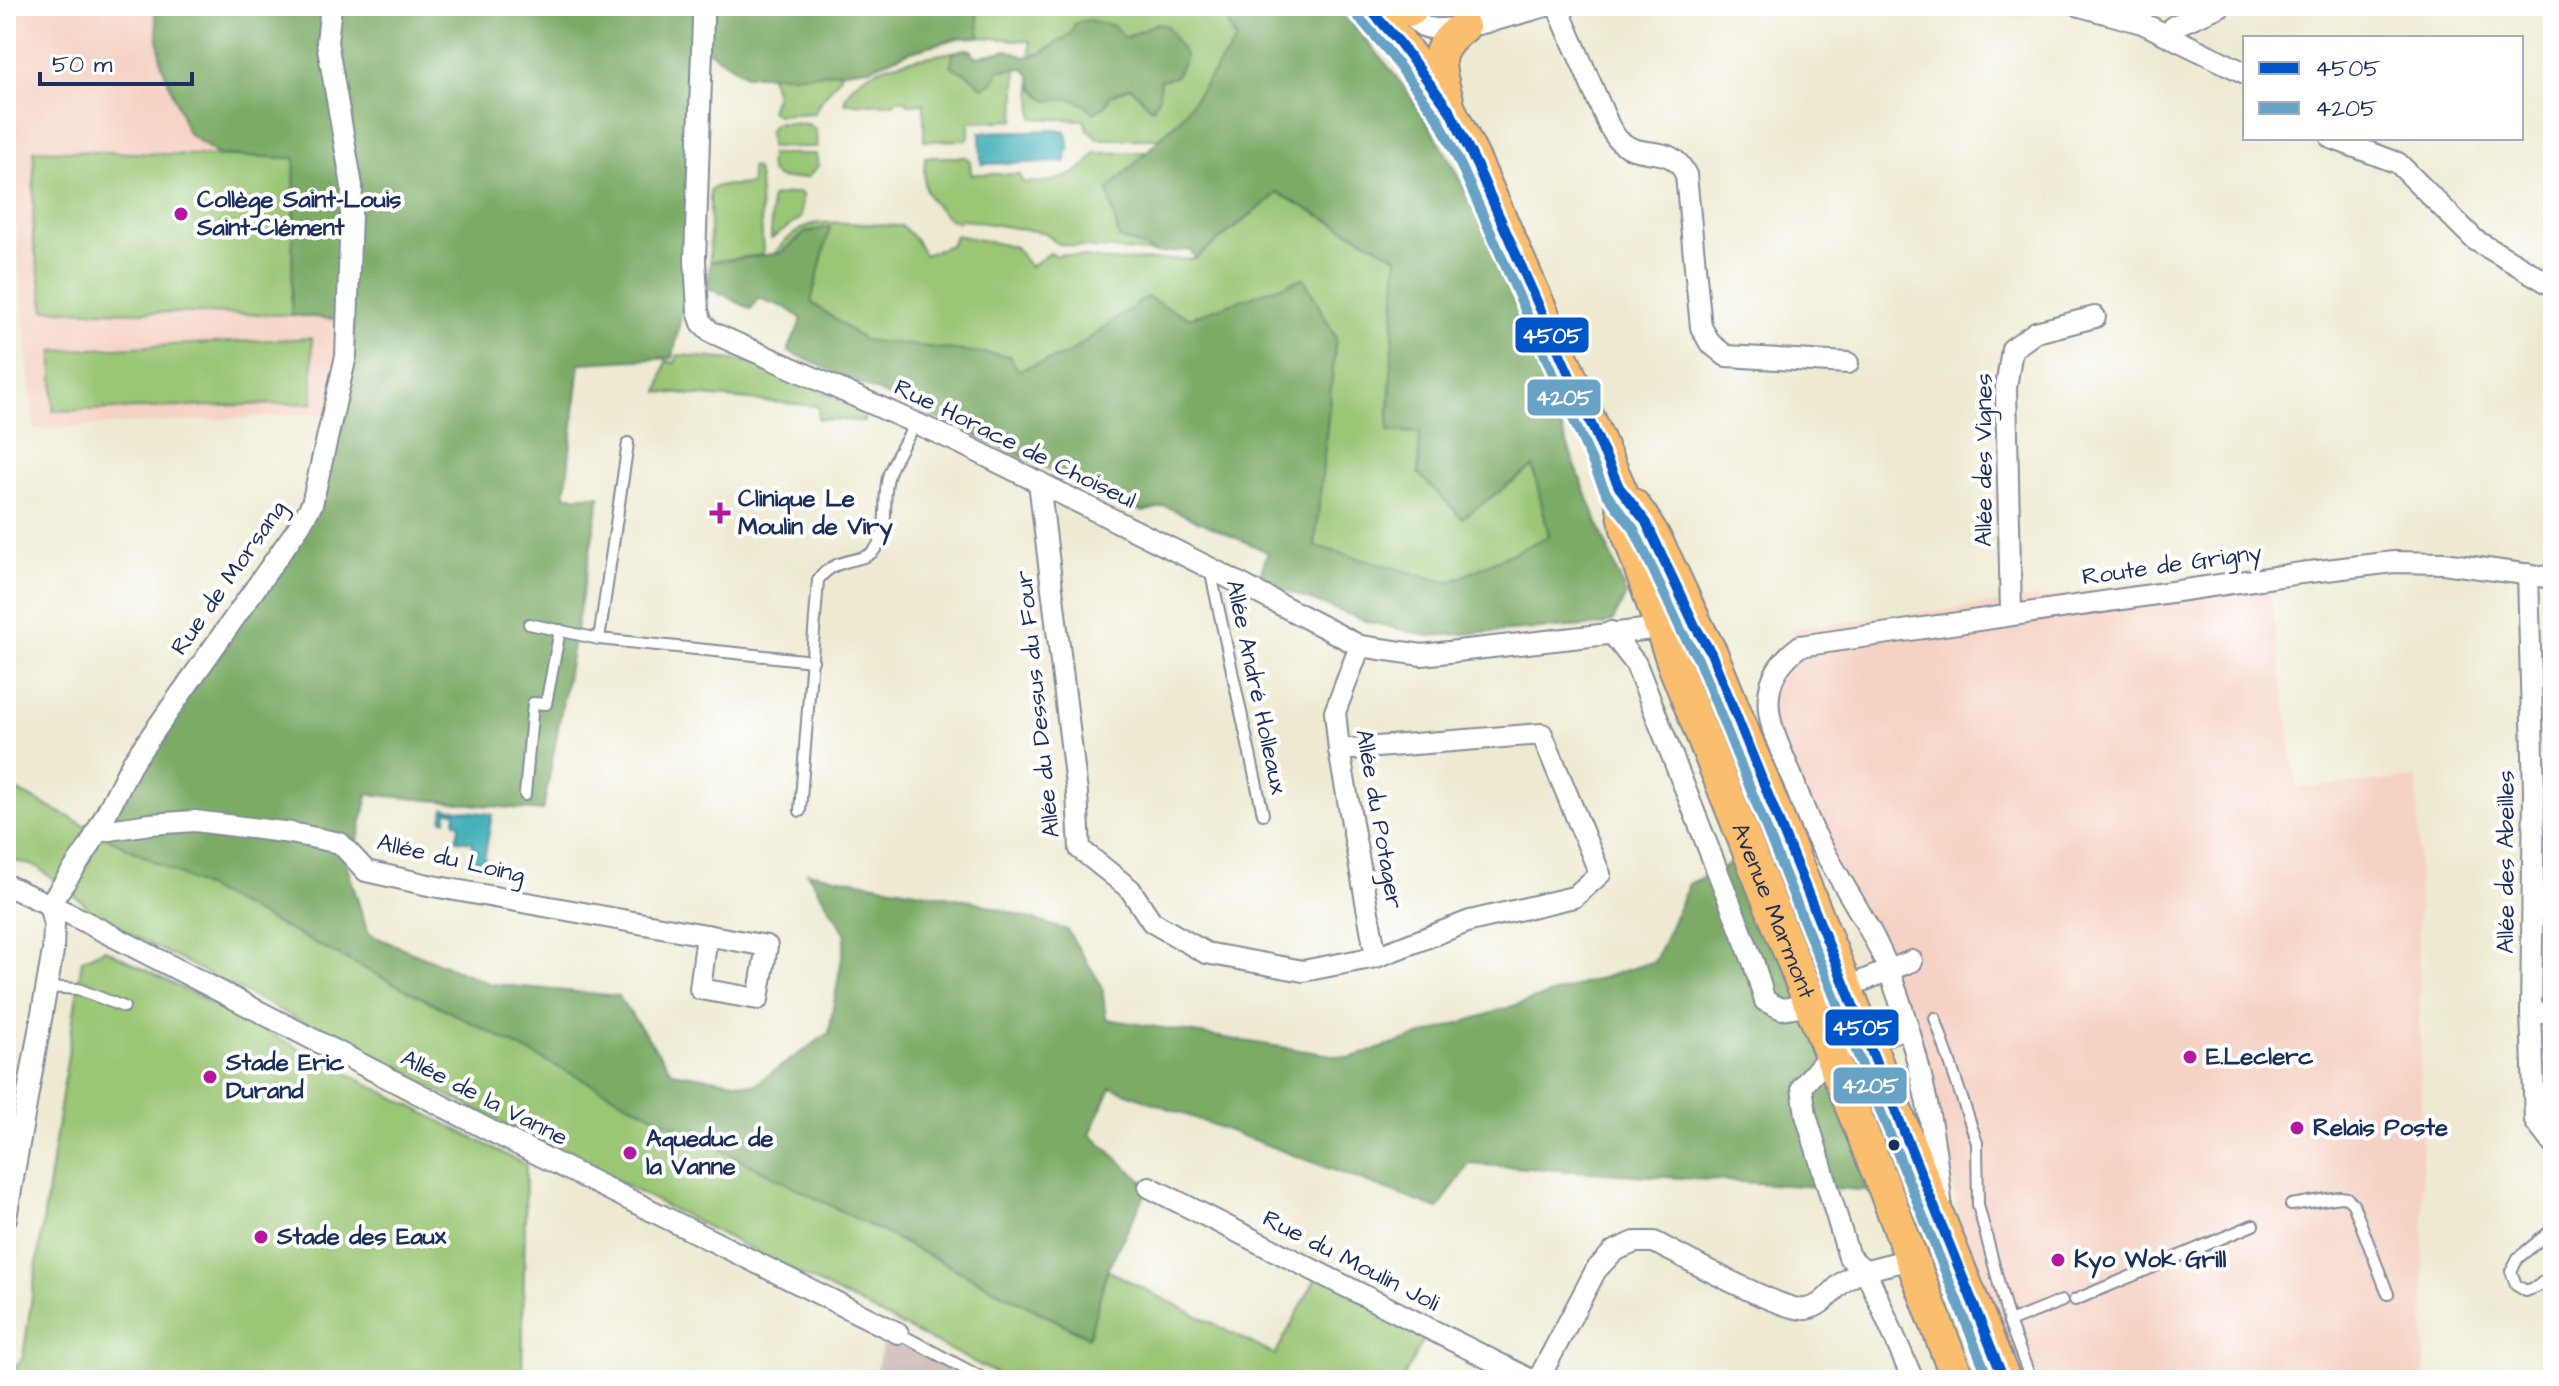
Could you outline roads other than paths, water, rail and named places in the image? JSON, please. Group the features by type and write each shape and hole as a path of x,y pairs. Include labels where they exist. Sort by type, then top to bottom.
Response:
{"main road":[{"name":"Avenue Marmont","path":"1367,6 1399,42 1450,111 1476,164 1619,487 1627,529 1661,628 1686,651 1711,653 1825,985"},
{"path":"1450,111 1437,65 1446,42 1463,27"},
{"name":"Avenue Marmont","path":"1619,487 1646,522 1686,651"},
{"name":"Avenue Marmont","path":"1627,529 1649,559 1853,1058 1990,1376"},
{"name":"Avenue Marmont","path":"1853,1058 1945,1236 1990,1376"},
{"name":"Avenue Marmont","path":"1853,1058 1911,1259 1958,1380"}],"street":[{"name":"Rue de Morsang","path":"49,905 89,847 132,763 312,504 346,356 352,186 327,42 331,6"},
{"name":"Rue Horace de Choiseul","path":"702,6 695,260 698,311 702,323 711,332 916,423 1039,482 1360,646 1422,655 1661,628"},
{"path":"1399,7 1424,26 1463,27 1546,6"},
{"path":"1557,6 1609,126 1621,142 1641,151 1670,156 1681,163 1686,175 1701,327 1710,343 1726,356 1848,363"},
{"path":"2080,6 2142,23 2243,72"},
{"path":"2169,35 2174,26 2220,6"},
{"path":"2336,140 2398,163 2475,240 2553,286"},
{"name":"Allée des Vignes","path":"2011,614 2006,388 2012,349 2036,332 2095,317"},
{"name":"Allée du Dessus du Four","path":"1039,482 1077,793 1080,849 1130,889 1152,922 1206,953 1303,971 1376,957 1470,921 1574,897 1600,874 1542,734 1339,750"},
{"name":"Route de Grigny","path":"1888,970 1815,835 1774,733 1768,696 1773,679 1780,665 1800,646 2394,562 2443,563 2553,578"},
{"name":"Allée des Abeilles","path":"2528,574 2543,792 2531,1013 2535,1121 2553,1144"},
{"path":"1611,632 1636,664 1754,964 1765,1001 1782,1009 1825,985 1912,961"},
{"name":"Allée du Potager","path":"1360,646 1335,712 1376,957"},
{"name":"Allée du Loing","path":"96,832 195,821 291,833 340,843 366,871 707,935"},
{"name":"Allée de la Vanne","path":"9,888 49,905 491,1131 898,1333"},
{"path":"6,1218 53,951 54,924 49,905"},
{"path":"1888,970 1916,1059 1936,1144 1945,1236"},
{"path":"2531,1013 2553,1013"},
{"path":"1906,1028 1802,1087 1849,1257 1866,1271 1913,1380"},
{"name":"Rue du Moulin Joli","path":"1149,1187 1531,1380"},
{"path":"1538,1380 1596,1270 1614,1251 1635,1242 1654,1242 1782,1306 1806,1309 1829,1298 1844,1281 1866,1271 1911,1259"}],"lane":[{"path":"800,811 818,580 827,569 875,551 882,535 888,475 916,423"},
{"path":"599,639 628,443"},
{"name":"Allée André Holleaux","path":"1210,568 1263,814"},
{"path":"529,624 599,639 813,661"},
{"path":"525,795 533,703 546,704 560,630"},
{"path":"47,987 78,989 124,1007"},
{"path":"1935,1018 1977,1143 1978,1205 2009,1322 2031,1380"},
{"path":"2291,1205 2347,1198 2353,1204 2388,1294"},
{"path":"2075,1300 2253,1225"},
{"path":"2553,1229 2518,1258 2511,1271 2516,1285 2526,1291 2553,1274"},
{"path":"2009,1322 2062,1301"},
{"path":"898,1333 986,1380"},
{"path":"6,1374 76,1380"}],"water":[{"path":"1065,130 1070,149 1066,162 981,164 980,132"},
{"path":"444,808 492,814 484,861 471,859 473,842 456,840 460,824 455,822 456,812 447,811 446,820 442,820"}],"place":[{"name":"Collège Saint-Louis Saint-Clément","path":"181,214"},
{"name":"Clinique Le Moulin de Viry","path":"720,513"},
{"name":"E.Leclerc","path":"2190,1057"},
{"name":"Stade Eric Durand","path":"210,1077"},
{"name":"Relais Poste","path":"2297,1128"},
{"name":"Aqueduc de la Vanne","path":"630,1153"},
{"name":"Stade des Eaux","path":"261,1237"},
{"name":"Kyo Wok Grill","path":"2058,1260"}]}
